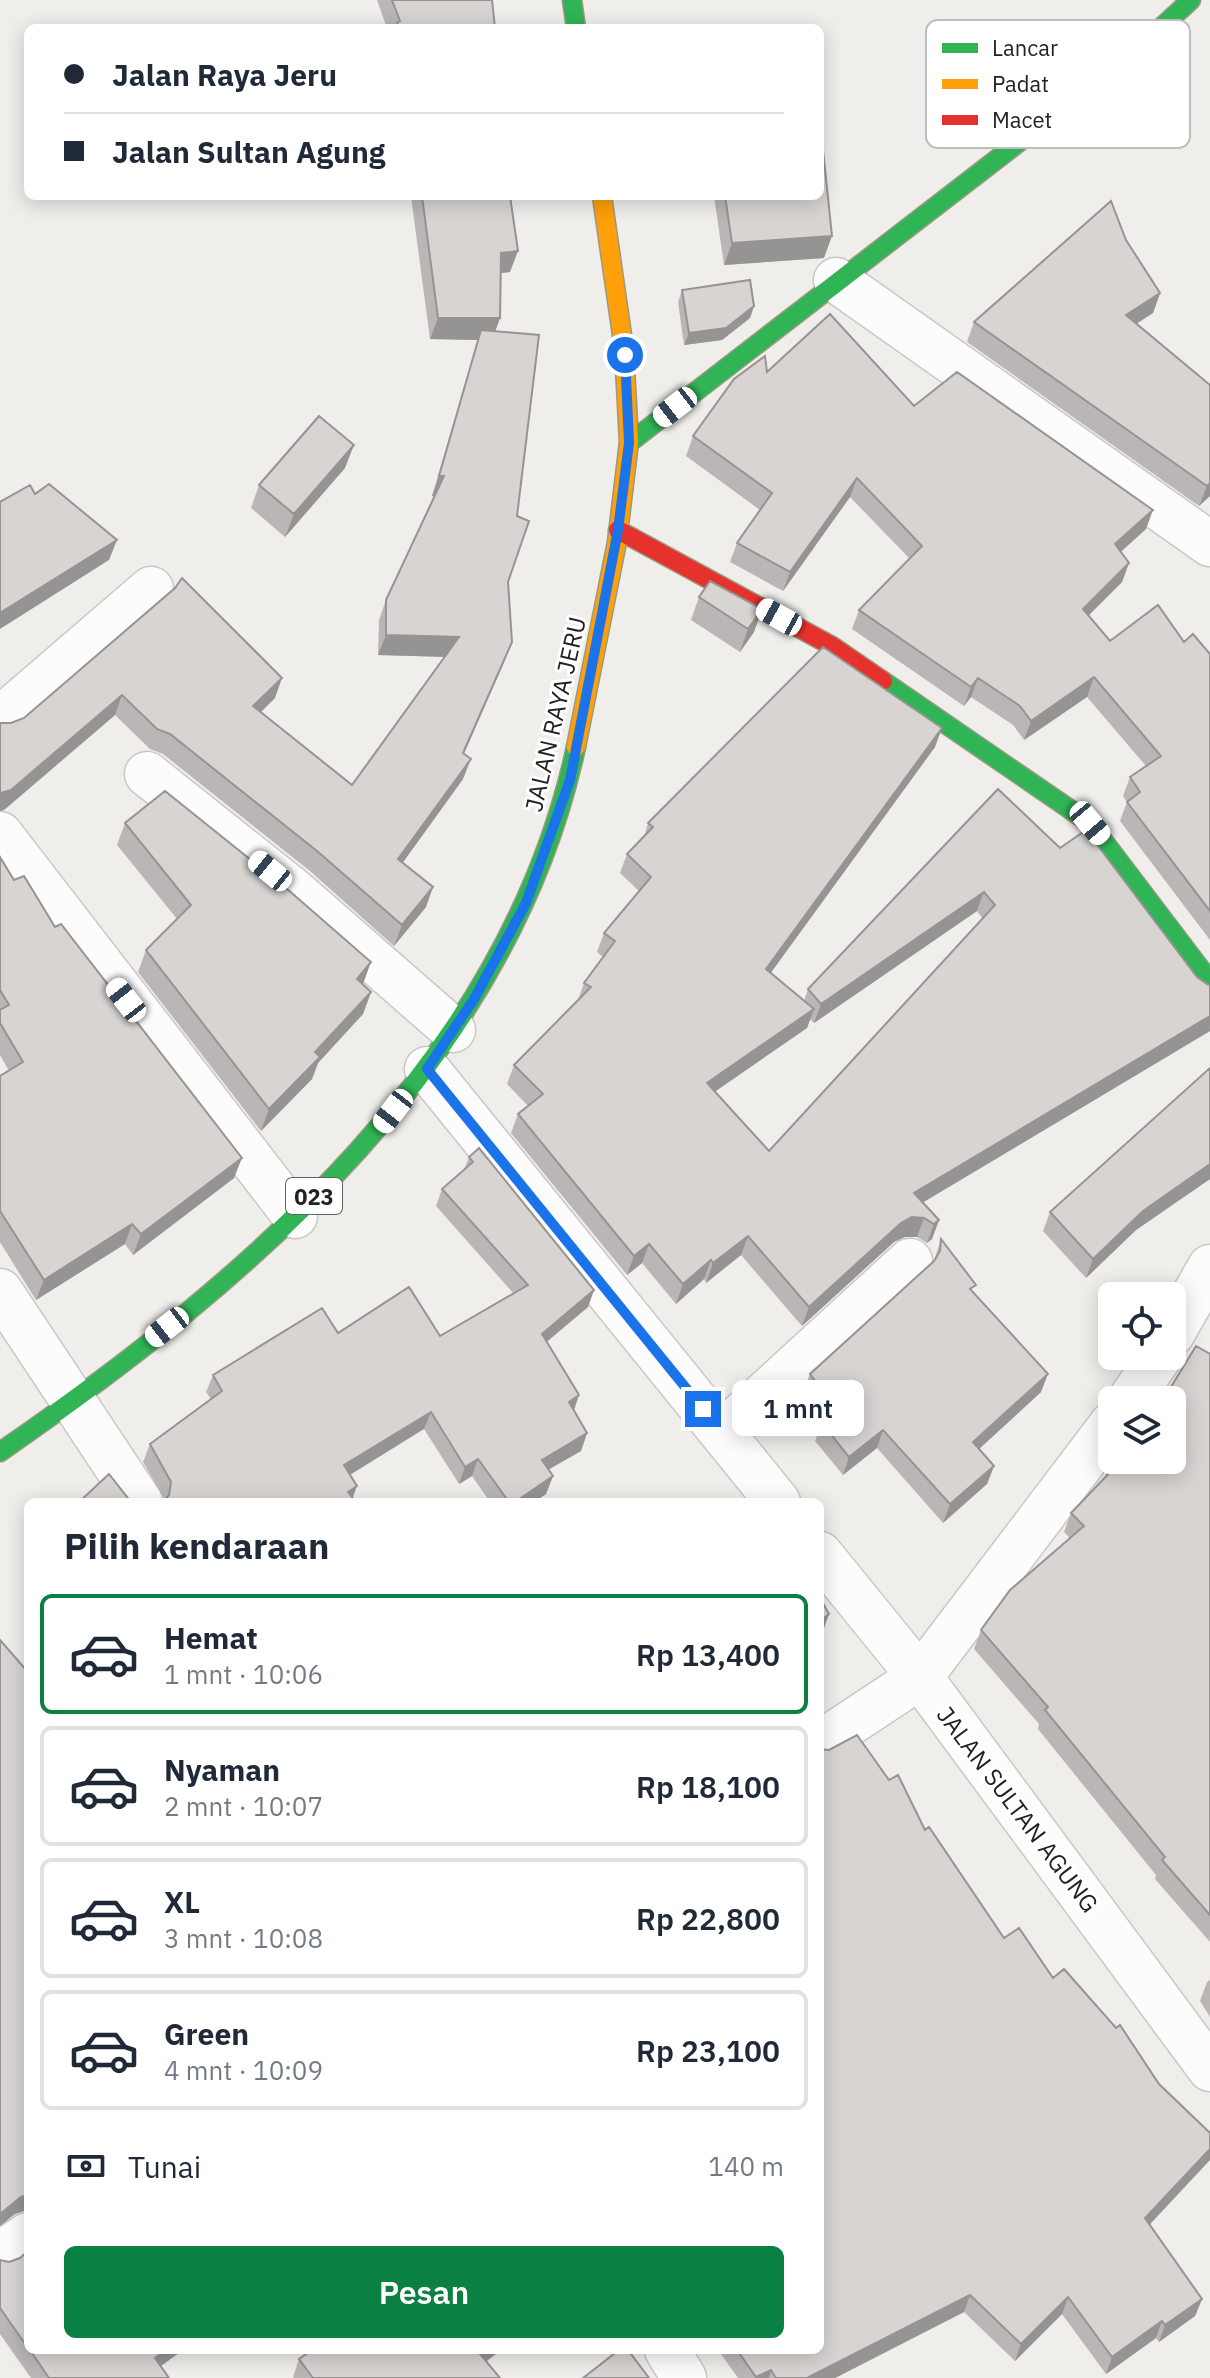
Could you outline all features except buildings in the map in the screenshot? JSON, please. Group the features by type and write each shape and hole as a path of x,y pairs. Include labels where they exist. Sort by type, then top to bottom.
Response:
{"main road":[{"path":"572,0 575,24"},
{"path":"1169,20 1191,0"},
{"path":"629,443 1010,148"},
{"name":"JALAN RAYA JERU","path":"0,1452 74,1403 214,1291 295,1216 377,1132 427,1069 474,999 526,903 570,780 618,530 629,443 625,355 603,200"},
{"path":"618,530 832,646 1090,823 1210,981"}],"street":[{"path":"836,280 1210,544"},
{"path":"0,719 151,589"},
{"path":"147,774 294,891 453,1030"},
{"path":"0,834 295,1216"},
{"path":"427,1069 775,1498"},
{"path":"722,1433 910,1261"},
{"path":"1186,1309 1210,1267"},
{"path":"0,1291 137,1498"},
{"path":"824,1740 920,1677 1098,1442"},
{"name":"JALAN SULTAN AGUNG","path":"824,1559 920,1677 1210,2069"},
{"path":"0,2254 24,2238"},
{"path":"669,2354 684,2378"}],"traffic: fast":[{"path":"572,0 575,24"},
{"path":"1169,20 1191,0"},
{"path":"629,443 1011,148"},
{"path":"883,681 1090,823 1210,981"},
{"path":"0,1452 94,1385 186,1313 275,1235 357,1152 430,1062 493,964 542,860 576,747"}],"traffic: slow":[{"path":"576,747 617,542 629,442 624,349 603,200"}],"traffic: jam":[{"path":"618,530 832,646 883,681"}],"route":[{"path":"625,355 629,443 618,530 570,780 526,903 474,999 427,1069 703,1409"}]}
